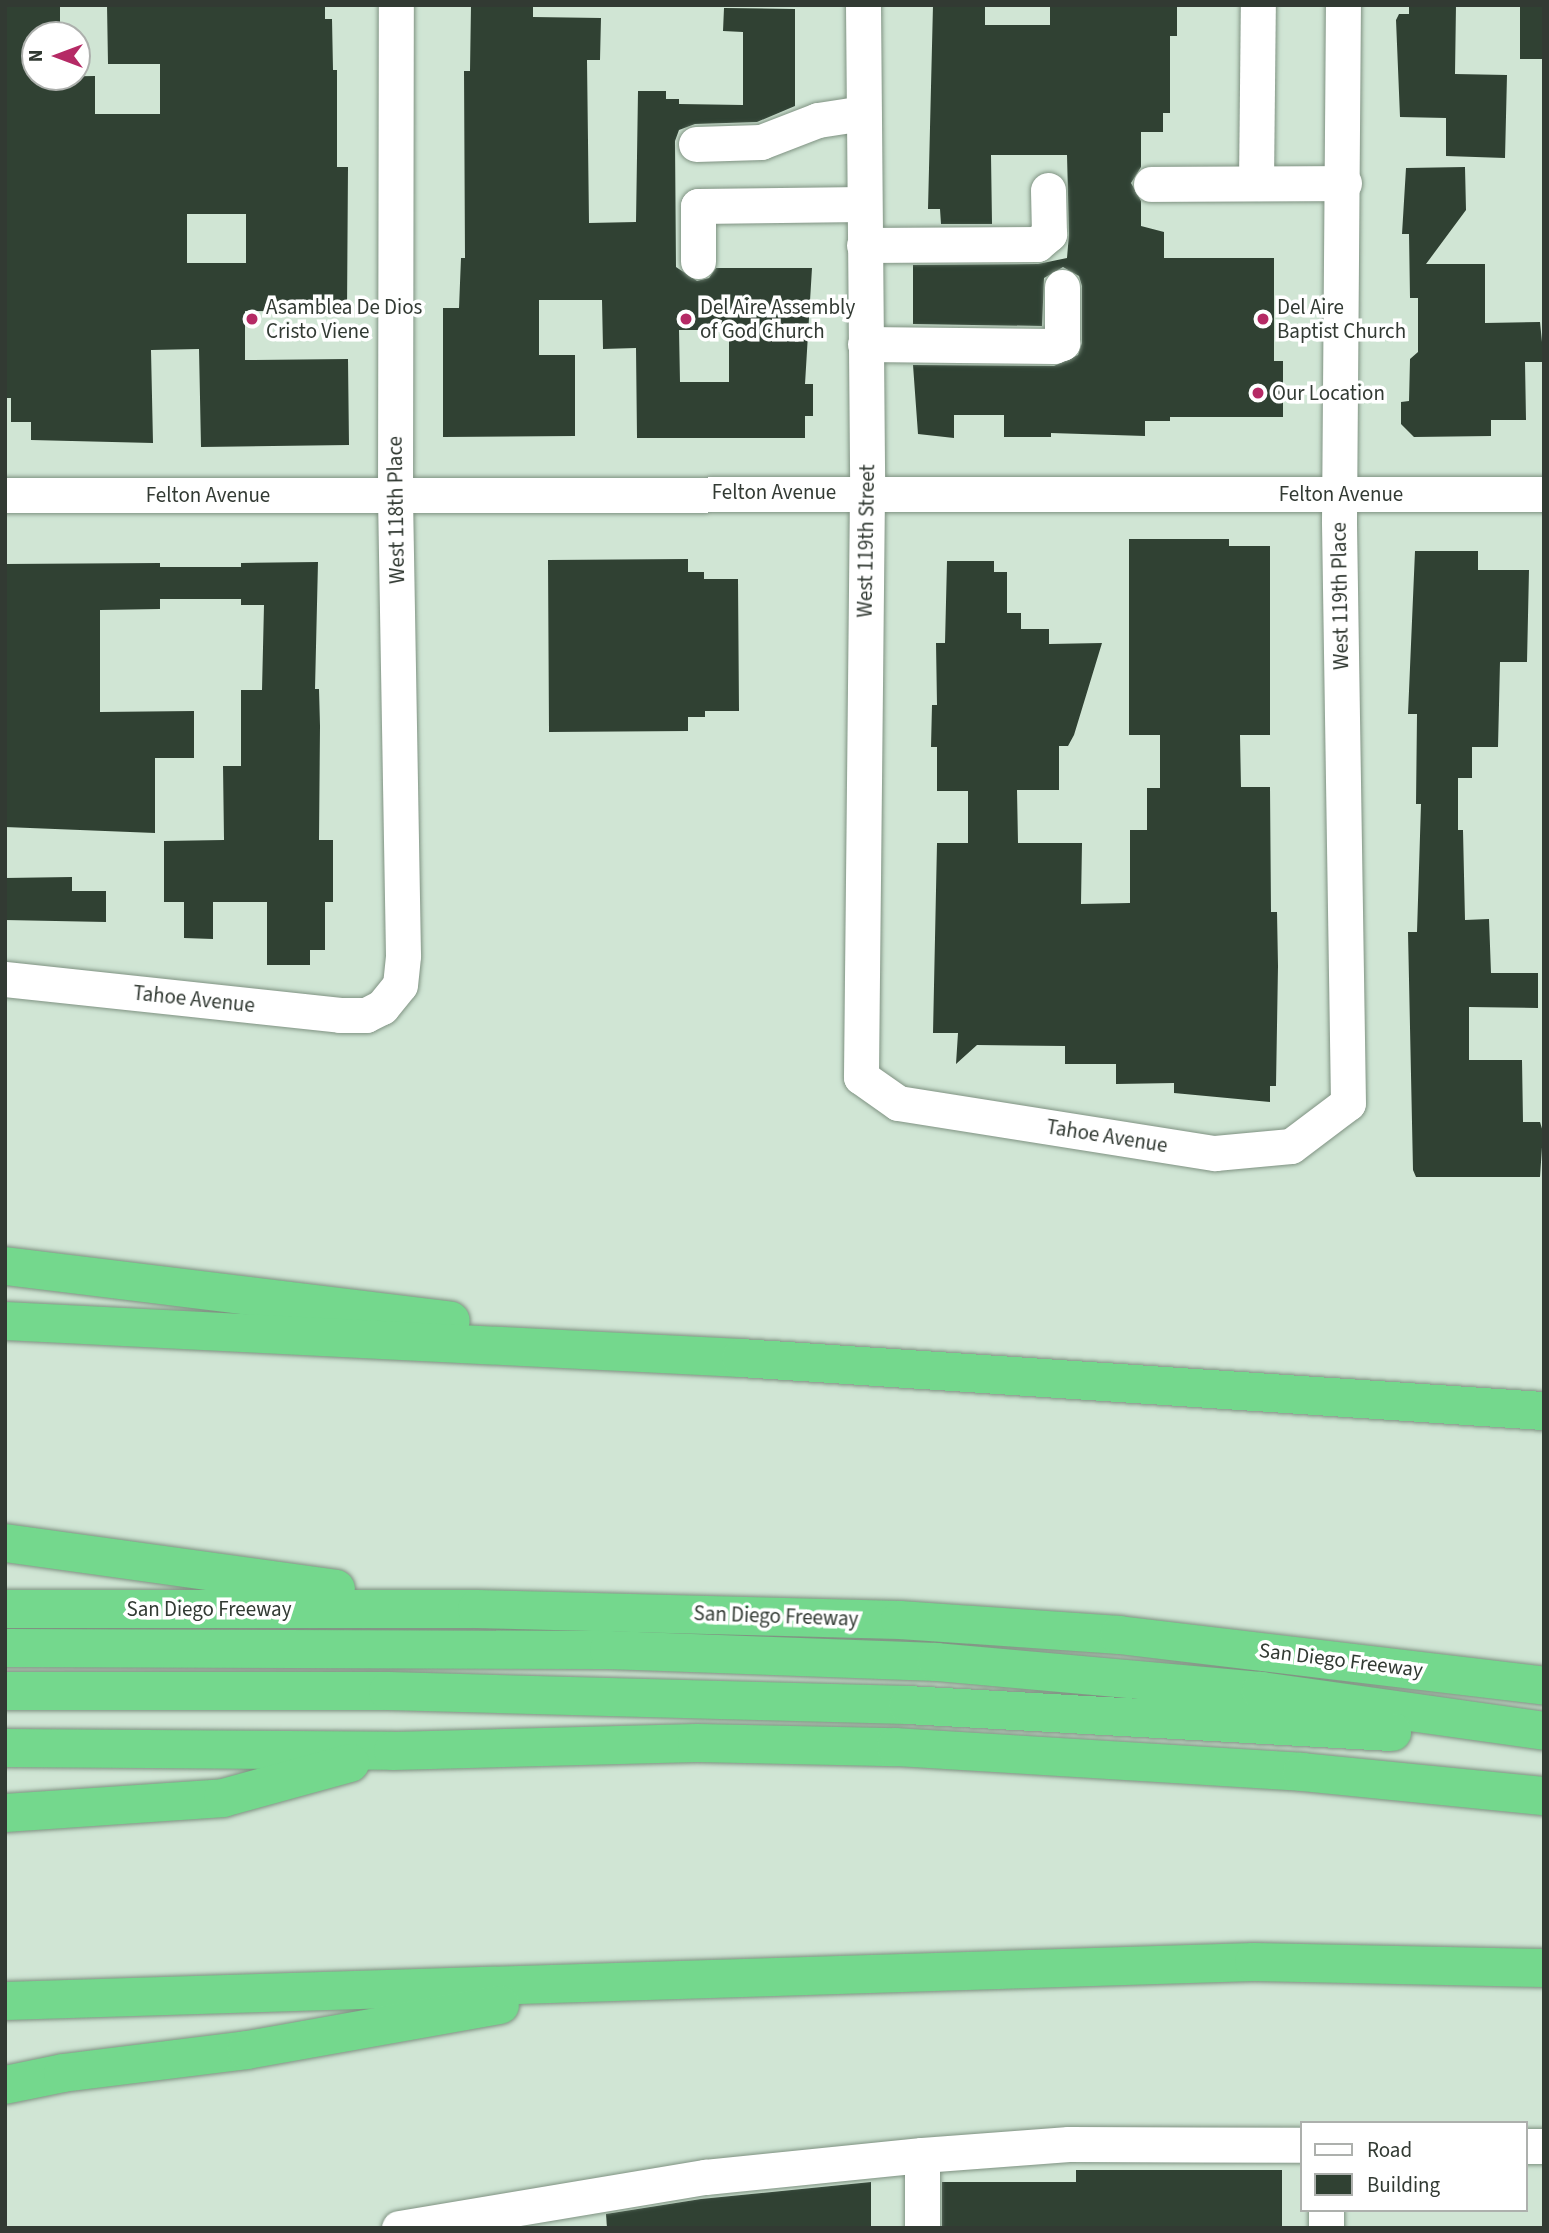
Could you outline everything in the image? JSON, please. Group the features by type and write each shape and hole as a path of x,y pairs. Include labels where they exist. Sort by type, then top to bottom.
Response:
{"highway":[{"path":"5,1266 741,1358"},
{"path":"5,1321 741,1358 1544,1411"},
{"path":"5,1543 477,1609"},
{"name":"San Diego Freeway","path":"5,1609 477,1609 900,1620 1105,1634 1544,1686"},
{"path":"5,1648 609,1650 937,1662 1261,1691 1544,1731"},
{"path":"5,1691 388,1691 908,1705 1415,1734 1544,1752"},
{"path":"5,1748 393,1751 697,1743 896,1747 1302,1772 1544,1796"},
{"path":"5,1814 223,1798 393,1751"},
{"path":"5,2001 1254,1962 1544,1968"},
{"path":"5,2085 63,2073 247,2050 633,1981"}],"street":[{"name":"West 118th Place","path":"382,1007 400,985 403,955 395,495 396,5"},
{"name":"West 119th Street","path":"861,1077 867,492 863,5"},
{"path":"1256,183 1258,5"},
{"name":"West 119th Place","path":"1343,5 1344,183 1339,494 1348,1103"},
{"path":"696,144 761,142 818,120 863,113"},
{"path":"1151,184 1344,183"},
{"path":"863,244 1037,244 1049,234 1048,190"},
{"path":"698,261 698,205 863,204"},
{"path":"865,344 1054,346 1062,343 1062,287"},
{"name":"Felton Avenue","path":"5,495 867,492 1544,494"},
{"name":"Tahoe Avenue","path":"5,979 341,1015 366,1015 382,1007"},
{"name":"Tahoe Avenue","path":"861,1077 898,1103 1214,1153 1292,1146 1348,1103"},
{"path":"398,2228 705,2177 922,2155 1069,2144 1300,2145"},
{"path":"922,2155 922,2228"}],"building":[{"path":"5,5 60,5 60,21 21,21 21,91 91,91 91,76 95,76 95,114 160,114 160,64 108,64 107,5 325,5 325,19 332,19 333,70 337,70 337,167 348,167 347,312 245,311 245,360 348,359 349,445 201,447 199,349 151,350 153,443 31,440 31,422 11,422 11,398 5,398","holes":["187,214 246,214 246,263 187,263"]},
{"path":"471,5 533,5 533,17 601,18 600,60 587,60 589,223 636,222 638,91 666,91 666,99 679,99 679,104 743,105 743,32 723,31 724,8 795,9 795,106 757,122 695,124 679,130 675,141 676,267 697,281 709,278 716,268 812,268 805,384 813,384 813,416 805,416 805,438 637,438 636,348 603,349 602,300 539,300 539,355 575,355 575,436 443,437 443,308 459,308 461,258 465,258 464,71 470,71","holes":["679,330 729,330 729,382 680,382"]},
{"path":"933,5 985,5 985,25 1050,25 1050,5 1177,5 1177,36 1170,36 1170,113 1163,113 1163,132 1141,132 1141,167 1131,183 1141,201 1141,226 1164,232 1164,258 1274,258 1274,361 1283,361 1283,417 1170,417 1170,421 1145,421 1145,436 1051,433 1051,437 1004,437 1004,415 954,415 954,438 918,434 913,365 1054,366 1078,355 1082,343 1082,286 1079,276 1063,267 1044,278 1042,326 913,324 913,265 1038,264 1067,258 1069,234 1067,155 991,155 992,224 941,224 940,209 928,209"},
{"path":"1409,5 1456,5 1455,74 1507,75 1505,158 1446,156 1446,118 1400,117 1396,20 1399,14 1409,14"},
{"path":"1520,5 1544,5 1544,59 1520,59"},
{"path":"1465,167 1466,210 1426,264 1485,264 1485,323 1540,322 1544,362 1525,362 1526,420 1491,420 1491,436 1414,437 1401,424 1401,402 1409,401 1410,359 1418,352 1418,298 1410,298 1409,234 1402,234 1406,168"},
{"path":"1129,539 1229,539 1229,546 1270,546 1270,735 1240,735 1241,787 1270,787 1271,912 1277,912 1278,966 1276,1086 1270,1086 1270,1102 1174,1093 1174,1083 1116,1084 1116,1064 1065,1064 1065,1046 977,1045 956,1064 958,1033 933,1033 937,843 968,843 968,791 937,791 937,747 931,747 932,705 937,705 936,643 945,643 947,561 994,561 994,572 1007,572 1007,613 1021,613 1021,629 1049,629 1049,644 1102,643 1074,735 1068,746 1059,746 1059,790 1017,790 1018,843 1082,843 1081,904 1130,903 1130,830 1147,830 1147,788 1160,788 1160,735 1129,735"},
{"path":"1415,551 1478,551 1478,570 1529,570 1527,662 1500,662 1498,747 1472,747 1472,778 1458,778 1458,830 1463,830 1465,920 1489,919 1491,973 1538,973 1538,1008 1469,1007 1469,1060 1522,1060 1523,1122 1540,1122 1543,1132 1540,1177 1416,1177 1413,1170 1408,932 1417,932 1421,804 1416,804 1417,714 1408,714"},
{"path":"688,559 688,572 704,572 704,579 738,579 739,711 705,711 705,717 688,717 688,731 549,732 548,560"},
{"path":"318,562 315,689 319,689 320,726 319,840 333,840 333,902 325,902 325,950 310,950 310,965 267,965 267,902 213,902 213,939 184,938 184,902 164,902 164,841 224,840 223,766 241,766 241,690 262,690 264,605 241,605 241,599 160,599 160,609 100,610 100,712 194,711 194,758 155,758 155,833 5,827 5,564 160,563 160,567 241,567 241,563"},
{"path":"72,877 72,891 106,891 106,922 5,920 5,878"},
{"path":"1076,2170 1282,2170 1282,2228 942,2228 942,2182 1076,2182"},
{"path":"871,2182 871,2228 607,2228 606,2214 701,2199"}],"place":[{"name":"Asamblea De Dios Cristo Viene","path":"252,319"},
{"name":"Del Aire Assembly of God Church","path":"686,319"},
{"name":"Del Aire Baptist Church","path":"1263,319"},
{"name":"Our Location","path":"1258,393"}]}
